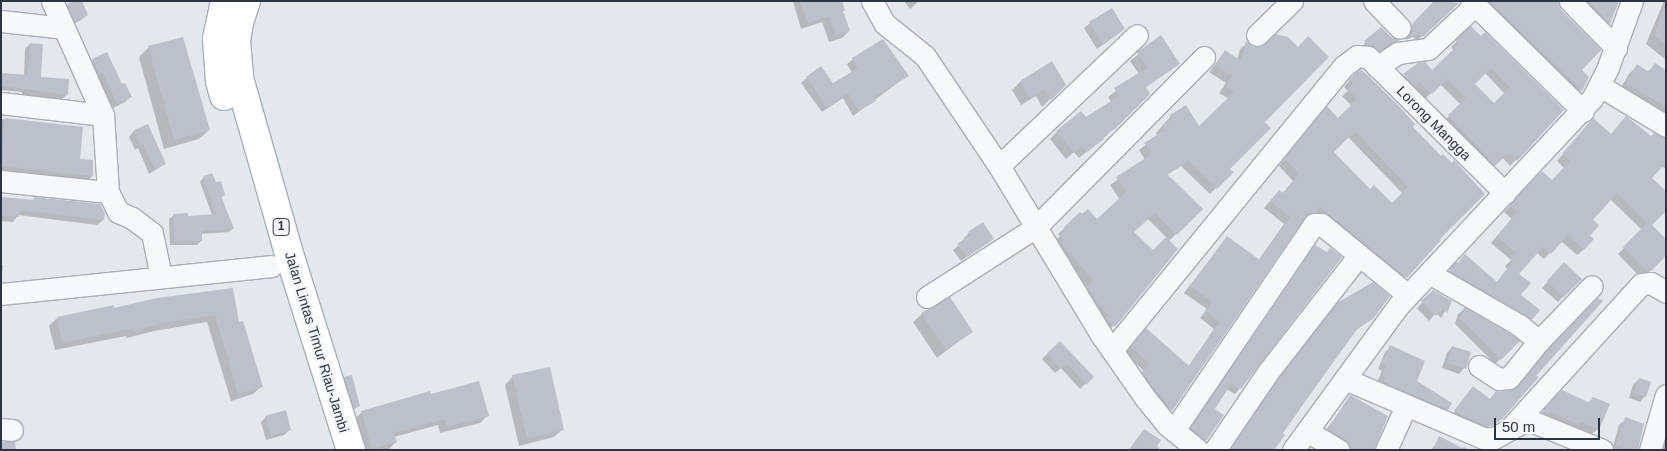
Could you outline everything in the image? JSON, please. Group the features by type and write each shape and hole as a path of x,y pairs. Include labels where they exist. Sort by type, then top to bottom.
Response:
{"highway":[{"name":"Jalan Lintas Timur Riau-Jambi","path":"225,1 216,39 220,81 272,266 330,450"},
{"name":"Jalan Lintas Timur Riau-Jambi","path":"246,1 239,22 236,41 239,78 291,260 351,450"}],"street":[{"path":"52,1 103,115 108,192 118,212 132,218 152,233 161,277"},
{"path":"872,1 885,24 925,56 999,166 1112,350 1146,399 1166,424 1198,450"},
{"path":"1257,35 1292,1"},
{"path":"1374,1 1400,28"},
{"path":"1570,1 1616,48"},
{"path":"1293,450 1408,295 1583,111 1600,86 1616,48 1632,1"},
{"path":"1112,350 1344,66 1357,56 1369,61 1398,53 1428,49 1473,3 1583,111"},
{"path":"1,20 64,28"},
{"path":"999,166 1137,35"},
{"path":"927,297 1036,228 1204,57"},
{"name":"Lorong Mangga","path":"1369,61 1505,193"},
{"path":"1600,86 1666,126"},
{"path":"1,103 103,115"},
{"path":"1,180 108,192"},
{"path":"1174,430 1313,226 1321,224 1408,295"},
{"path":"1215,450 1268,372 1359,255"},
{"path":"1,294 272,266"},
{"path":"1429,273 1519,325 1539,341"},
{"path":"1507,432 1641,284 1652,283 1666,292"},
{"path":"1479,366 1499,379 1505,380 1539,341 1592,286"},
{"path":"1345,380 1483,438 1494,438 1523,422 1531,421 1593,448"},
{"path":"1650,450 1666,395"},
{"path":"1386,450 1406,406"},
{"path":"1307,431 1338,450"}],"building":[{"path":"74,1 82,1 88,15 75,21 67,4"},
{"path":"800,1 842,1 845,11 843,11 850,31 836,36 829,16 808,23"},
{"path":"1434,1 1459,3 1423,37 1419,33 1409,37 1412,31 1412,24"},
{"path":"1489,1 1558,1 1561,10 1601,50 1582,70 1589,77 1582,91"},
{"path":"1588,1 1619,1 1610,24"},
{"path":"1666,7 1666,45 1654,35"},
{"path":"1112,8 1125,29 1103,45 1089,22"},
{"path":"1471,26 1481,36 1485,32 1564,110 1517,161 1509,153 1495,166 1448,115 1466,98 1447,79 1432,94 1419,82 1415,86 1403,74 1418,63 1425,62 1432,70 1459,44 1455,40","holes":["1491,68 1510,87 1494,103 1475,84"]},
{"path":"1381,27 1391,37 1400,40 1378,50 1364,41"},
{"path":"1276,34 1288,37 1298,47 1308,36 1329,57 1265,122 1271,128 1230,169 1234,172 1217,189 1189,161 1167,174 1203,209 1177,235 1155,213 1134,232 1153,250 1166,237 1178,249 1115,327 1105,318 1109,315 1097,303 1087,287 1093,280 1060,242 1063,240 1059,235 1066,229 1064,227 1080,212 1082,214 1088,209 1097,219 1126,192 1116,177 1152,154 1144,143 1165,130 1162,125 1172,119 1170,115 1186,105 1199,126 1234,92 1225,86 1232,76 1215,65 1225,50 1241,61 1246,41 1253,47 1260,47"},
{"path":"1161,35 1180,64 1146,87 1150,94 1116,128 1102,137 1104,139 1087,152 1082,146 1074,153 1056,131 1081,111 1086,117 1119,96 1114,88 1147,68 1137,52"},
{"path":"183,37 210,130 174,140 148,46"},
{"path":"883,39 909,76 874,97 876,101 859,111 848,93 828,108 806,77 821,66 833,83 858,68 852,58"},
{"path":"30,43 43,44 41,77 69,79 68,95 1,86 1,73 28,75"},
{"path":"107,52 122,84 125,83 132,97 117,104 103,73 99,75 92,59"},
{"path":"1052,61 1066,85 1051,100 1044,89 1030,98 1020,81"},
{"path":"1655,63 1666,70 1666,107 1626,83 1637,64 1649,72"},
{"path":"1361,69 1397,104 1415,124 1413,127 1441,156 1443,154 1452,163 1454,160 1485,194 1440,239 1407,278 1320,207 1317,212 1308,213 1172,411 1165,402 1166,400 1155,390 1142,372 1150,364 1131,347 1146,328 1189,366 1220,322 1205,311 1212,302 1190,286 1227,236 1260,260 1290,217 1270,201 1279,190 1283,193 1299,173 1284,159 1327,106 1338,118 1357,99 1348,89 1353,84 1349,79","holes":["1355,131 1408,187 1392,203 1374,185 1370,189 1334,152"]},
{"path":"1626,116 1651,136 1654,133 1666,138 1666,163 1652,178 1666,191 1666,211 1652,225 1666,239 1666,256 1651,271 1646,271 1623,247 1647,223 1617,193 1593,220 1599,225 1590,236 1594,239 1584,250 1568,235 1551,254 1543,247 1519,274 1531,283 1521,295 1540,310 1532,320 1449,270 1465,254 1497,282 1513,262 1510,259 1516,253 1497,236 1517,212 1509,205 1542,171 1552,180 1570,161 1562,154 1593,118 1611,134"},
{"path":"5,118 83,127 80,159 93,160 93,176 1,166"},
{"path":"148,124 166,164 155,169 143,144 140,145 134,130"},
{"path":"212,173 216,182 221,181 225,195 221,196 234,229 202,231 202,241 174,242 173,214 188,213 188,216 216,214 203,176"},
{"path":"1,197 34,200 34,197 100,204 105,214 104,220 20,210 19,217 1,216"},
{"path":"983,222 994,239 967,257 957,244 970,235 968,232"},
{"path":"1315,245 1327,252 1330,248 1342,257 1241,389 1231,384 1215,409 1224,415 1206,441 1191,428"},
{"path":"1564,262 1582,279 1564,297 1547,281"},
{"path":"1373,282 1390,296 1373,319 1358,328 1282,433 1285,435 1274,450 1230,450 1278,379 1337,303"},
{"path":"233,288 239,322 243,321 263,387 238,394 215,315 163,323 134,331 134,328 62,343 57,317 114,305 114,308 157,298"},
{"path":"1433,290 1452,301 1447,313 1443,309 1436,316 1421,301"},
{"path":"950,297 973,332 946,350 921,313"},
{"path":"1598,298 1603,301 1536,376 1539,377 1502,419 1491,426 1486,426 1454,411 1473,386 1490,399 1496,391 1501,392 1515,389 1548,349"},
{"path":"1464,307 1520,341 1501,360 1460,318"},
{"path":"1060,341 1094,377 1086,385 1067,363 1061,369 1047,353"},
{"path":"1390,345 1425,361 1417,381 1452,403 1448,410 1383,382 1385,377 1382,376 1386,365 1382,363"},
{"path":"1452,346 1471,352 1466,369 1447,363"},
{"path":"550,367 564,430 527,438 512,375"},
{"path":"352,375 360,406 354,408 344,377"},
{"path":"1639,378 1651,382 1646,397 1634,393"},
{"path":"479,381 489,416 447,427 445,419 394,433 397,442 372,449 361,411 430,391 431,394"},
{"path":"1562,390 1590,403 1593,397 1610,404 1599,430 1581,422 1579,425 1551,412 1549,415 1542,411"},
{"path":"1350,395 1388,416 1374,450 1351,450 1346,440 1328,429"},
{"path":"286,410 291,430 271,436 265,416"},
{"path":"1625,417 1644,424 1638,450 1629,450 1616,445"},
{"path":"1144,429 1161,440 1155,450 1130,450"},
{"path":"1439,436 1466,450 1433,450"},
{"path":"1,442 15,442 16,450 1,450"}]}
